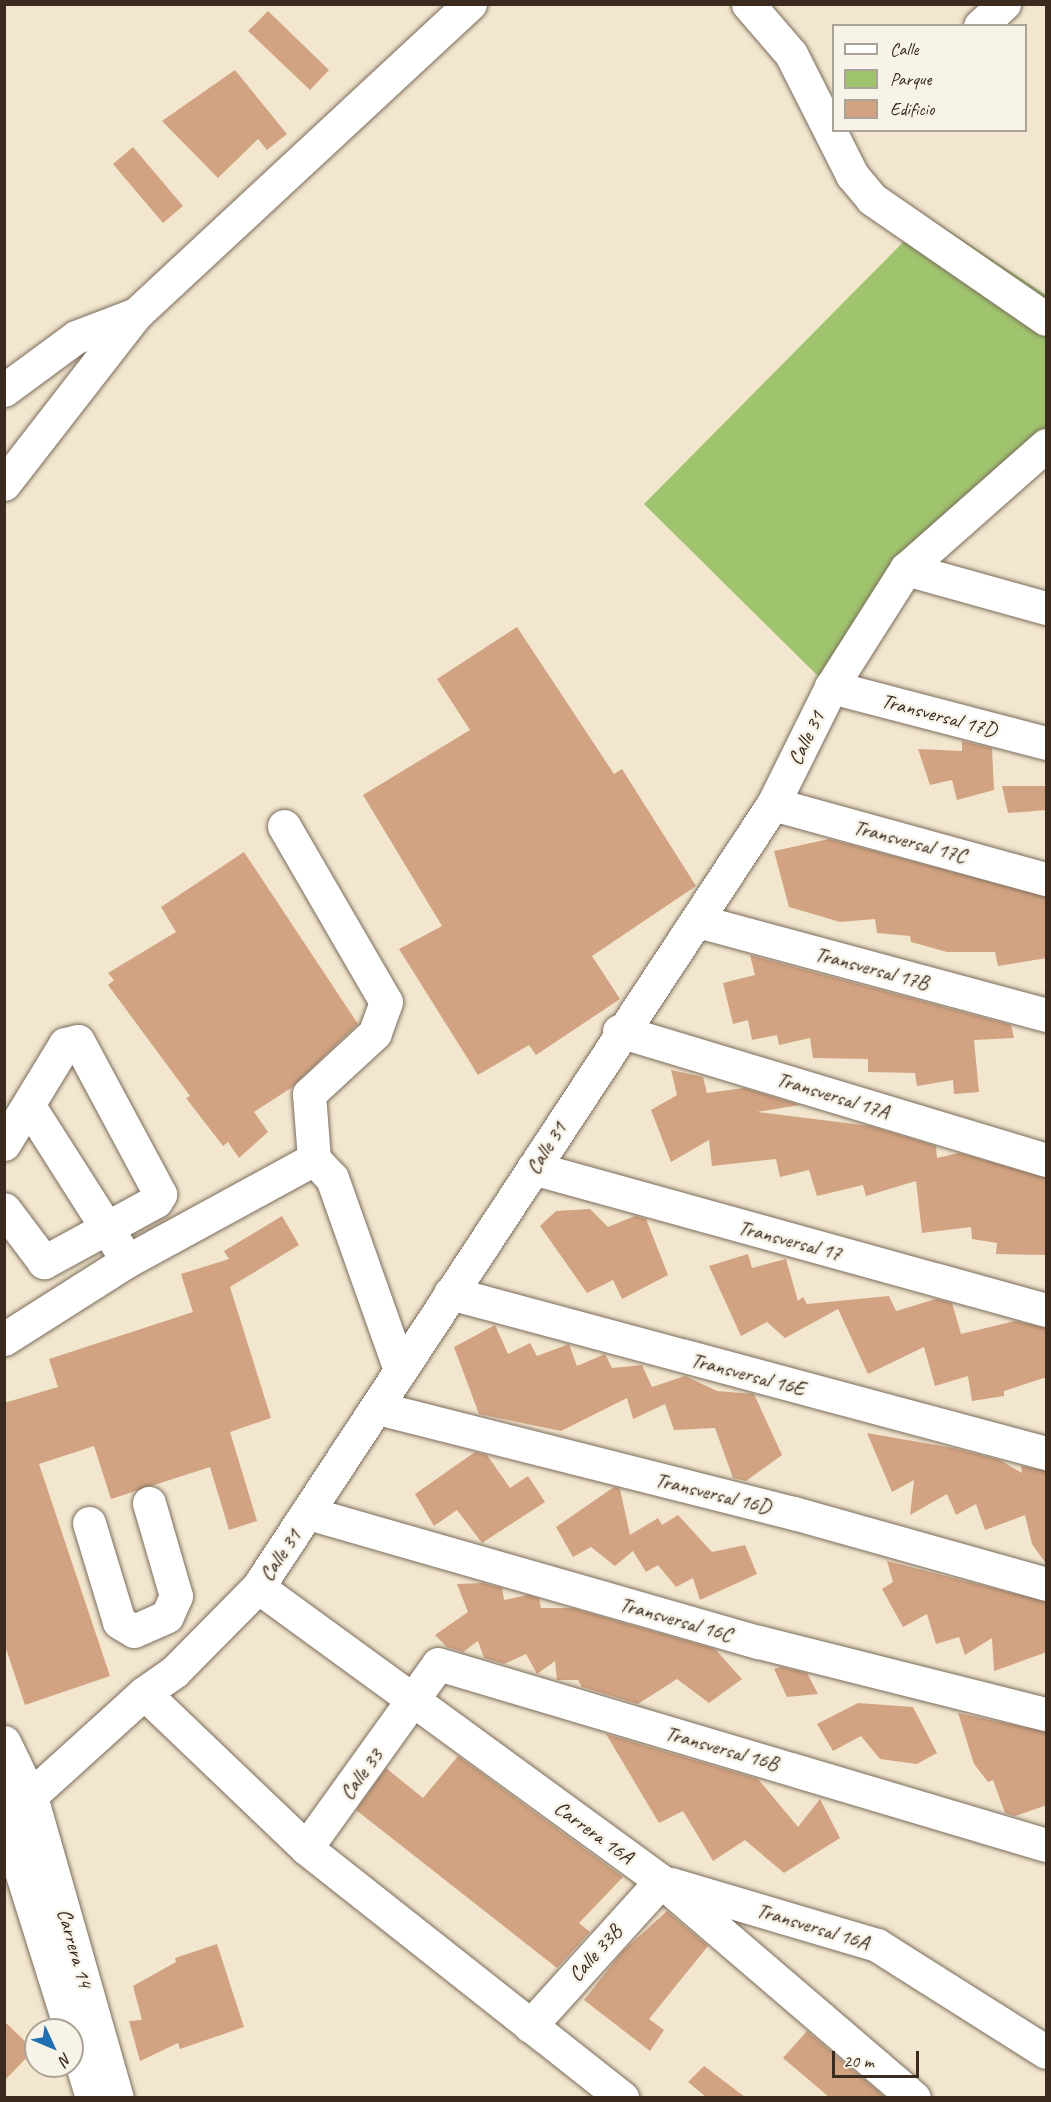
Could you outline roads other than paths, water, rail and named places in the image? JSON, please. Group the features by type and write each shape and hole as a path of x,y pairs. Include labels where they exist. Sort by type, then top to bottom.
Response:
{"street":[{"path":"4,484 136,314 470,4"},
{"path":"748,4 791,54 852,175 872,199 1047,319"},
{"path":"982,24 1004,4"},
{"path":"4,390 76,337 136,314"},
{"name":"Calle 31","path":"5,1820 32,1800 144,1693 174,1672 258,1587 378,1408 400,1370 533,1168 619,1031 699,921 773,804 831,687 906,569 1047,445"},
{"path":"906,569 1047,608"},
{"name":"Transversal 17D","path":"831,687 1047,743"},
{"name":"Transversal 17C","path":"773,804 1047,879"},
{"path":"284,826 386,1002 375,1033 309,1094 319,1163 400,1370"},
{"name":"Transversal 17B","path":"699,921 1047,1015"},
{"name":"Transversal 17A","path":"619,1031 1047,1160"},
{"path":"4,1144 65,1044 78,1041 160,1194 108,1230 44,1262 4,1209"},
{"path":"29,1106 127,1261"},
{"path":"4,1339 127,1261 319,1163"},
{"name":"Transversal 17","path":"533,1168 1047,1310"},
{"name":"Transversal 16E","path":"450,1293 1047,1453"},
{"name":"Transversal 16D","path":"378,1408 794,1513 1047,1584"},
{"path":"89,1522 119,1622 134,1631 167,1616 176,1596 149,1503"},
{"name":"Transversal 16C","path":"308,1513 759,1642 1047,1714"},
{"name":"Carrera 16A","path":"258,1587 661,1881 914,2097"},
{"path":"152,1623 174,1672"},
{"name":"Transversal 16B","path":"415,1700 438,1664 1047,1845"},
{"path":"144,1693 306,1848 622,2097"},
{"name":"Calle 33","path":"306,1848 415,1700"},
{"path":"5,1820 7,1750"},
{"name":"Carrera 14","path":"7,1750 32,1800 95,2096"},
{"name":"Carrera 14","path":"5,1820 68,2018"},
{"name":"Calle 33B","path":"530,2026 661,1881"},
{"name":"Transversal 16A","path":"661,1881 877,1945 1047,2052"},
{"name":"Carrera 14","path":"84,2065 95,2096"}]}
